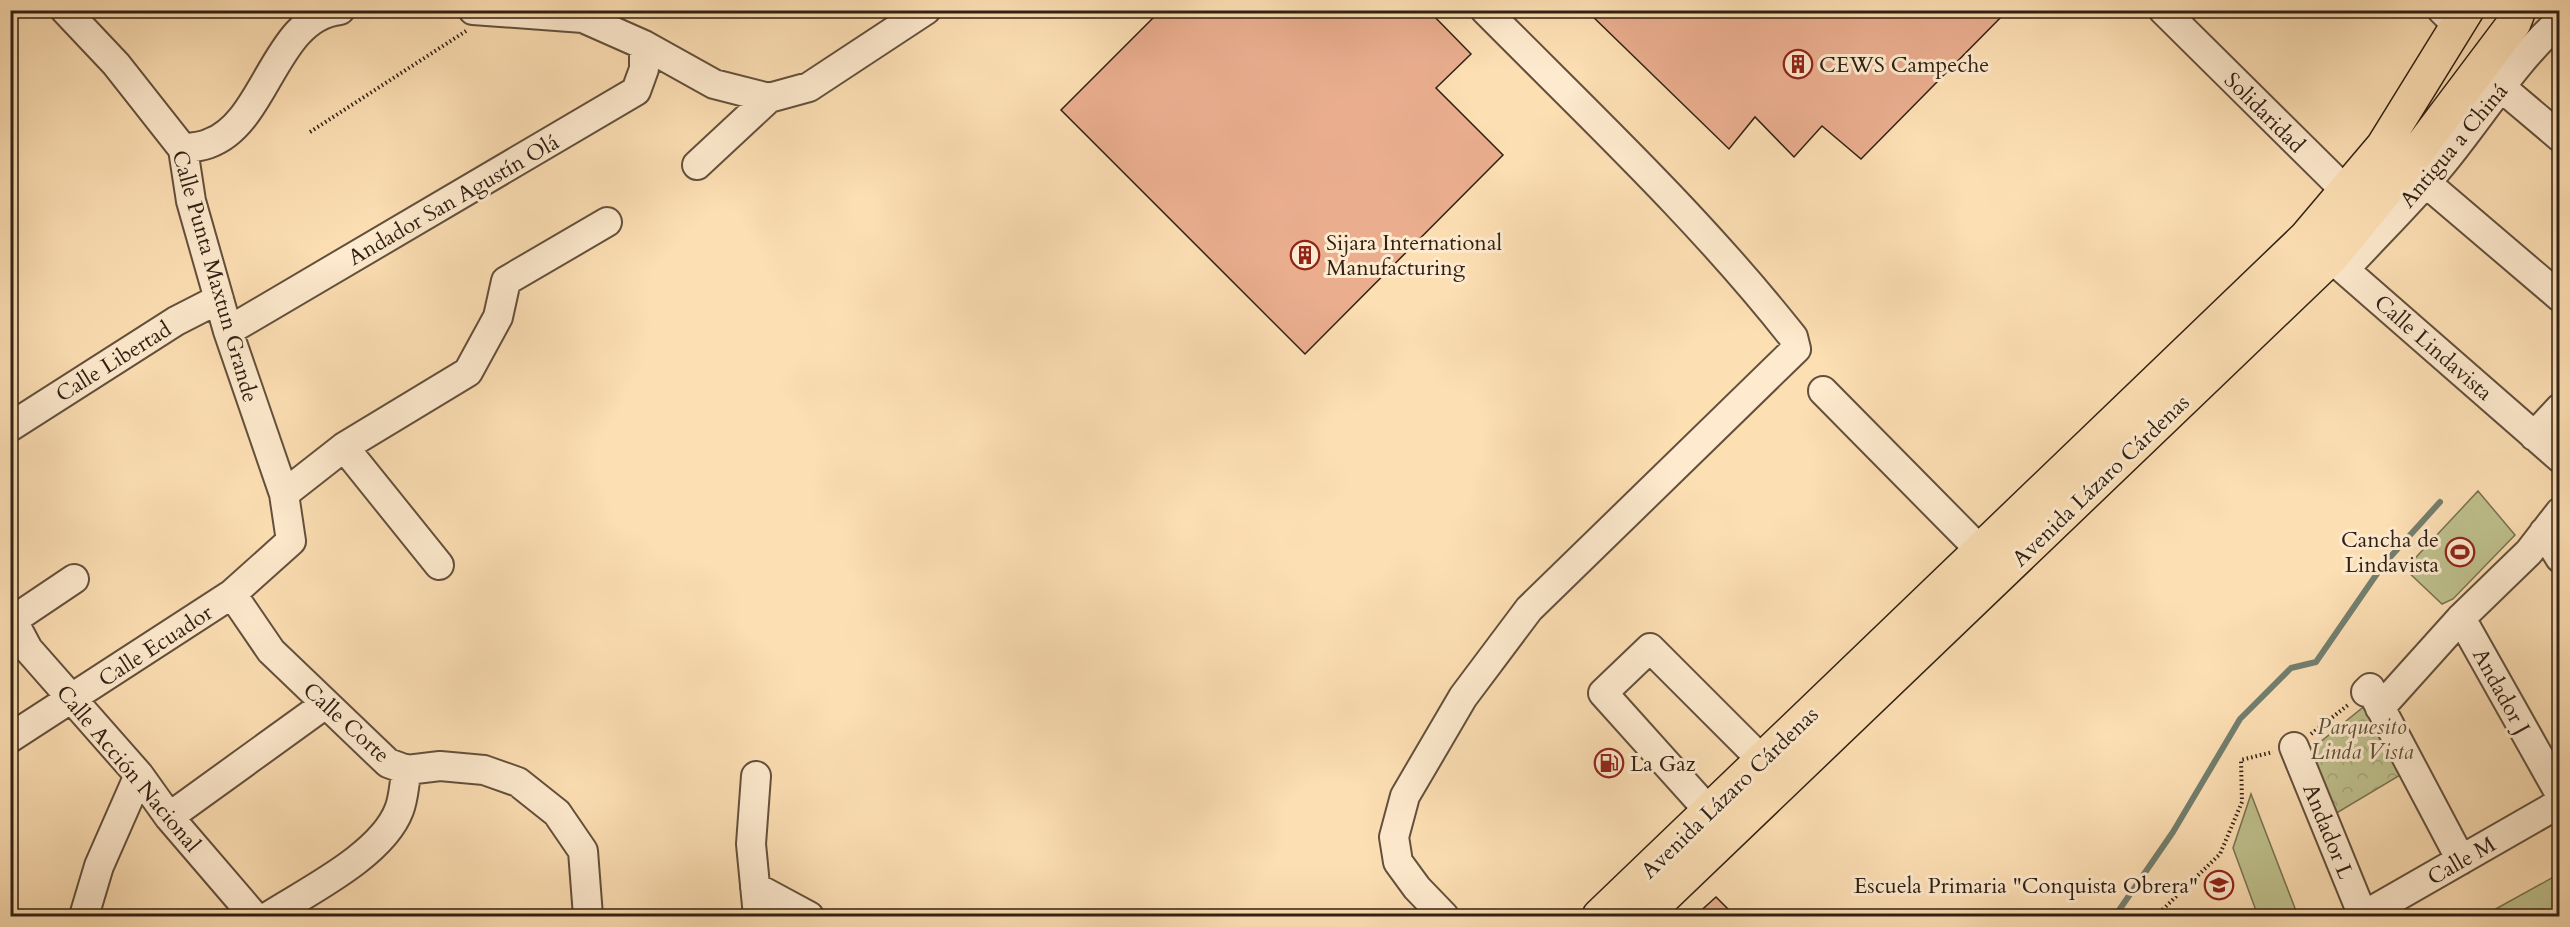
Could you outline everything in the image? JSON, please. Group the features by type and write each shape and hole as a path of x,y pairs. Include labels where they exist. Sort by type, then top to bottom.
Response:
{"main road":[{"name":"Avenida Lázaro Cárdenas","path":"1644,916 2338,263 2356,202 2383,146 2456,16"},
{"name":"Avenida Lázaro Cárdenas","path":"1612,912 1709,811 2306,237 2408,164 2516,16"}],"street":[{"name":"Calle Punta Maxtun Grande","path":"65,10 116,64 183,148 191,201 228,331 284,494 291,541"},
{"path":"697,165 769,98 809,87 926,10"},
{"path":"1444,916 1417,888 1398,862 1394,837 1405,796 1463,696 1529,609 1796,350 1792,338 1743,274 1683,210 1485,10"},
{"name":"Solidaridad","path":"2163,10 2356,202"},
{"path":"494,11 583,18 644,45 714,84 769,98"},
{"path":"183,148 210,143 229,132 250,105 291,41 322,13"},
{"path":"2516,16 2551,28"},
{"name":"Antigua a Chiná","path":"2338,263 2425,182 2502,88 2534,43 2551,28"},
{"name":"Andador San Agustín Olá","path":"228,331 636,91 644,69 644,45"},
{"path":"2502,88 2559,137"},
{"path":"2425,182 2559,297"},
{"path":"284,494 344,447 468,372 498,317 506,281 607,222"},
{"name":"Calle Lindavista","path":"2306,237 2559,458"},
{"name":"Calle Libertad","path":"10,427 176,321 219,299"},
{"path":"1823,391 1980,550"},
{"path":"2534,436 2559,408"},
{"path":"344,447 439,565"},
{"path":"2552,522 2559,558"},
{"path":"2461,860 2373,700 2529,552 2552,522"},
{"name":"Calle Ecuador","path":"10,738 232,594 291,541"},
{"path":"12,617 75,579"},
{"name":"Calle Corte","path":"232,594 271,651 324,705 388,764 407,770 440,766 484,770 518,782 557,813 584,851 584,914"},
{"name":"Calle Acción Nacional","path":"12,617 28,649 139,775 170,817 254,916"},
{"name":"Andador J","path":"2462,618 2559,794"},
{"path":"1709,811 1603,693 1650,648 1762,760"},
{"path":"170,817 324,705"},
{"name":"Andador L","path":"2294,747 2363,916"},
{"path":"269,916 355,860 385,834 400,810 407,770"},
{"path":"84,916 99,866 139,775"},
{"path":"756,776 751,844 758,916"},
{"name":"Calle M","path":"2363,916 2559,803"},
{"path":"755,887 809,916"}],"path":[{"path":"310,132 494,11"},
{"path":"2156,916 2220,854 2242,802 2241,760 2294,747 2373,700"}],"green space":[{"name":"Cancha de Lindavista","path":"2478,491 2515,535 2453,599 2442,604 2405,569"},
{"name":"Parquesito Linda Vista","path":"2372,700 2402,774 2335,814 2308,752"},
{"path":"2251,794 2298,916 2258,916 2233,848"},
{"path":"2559,874 2559,916 2483,916"}],"building":[{"name":"Sijara International Manufacturing","path":"1161,10 1428,10 1471,54 1436,88 1503,155 1305,354 1061,110"},
{"name":"CEWS Campeche","path":"1586,10 2008,10 1861,159 1822,126 1794,157 1755,117 1729,149"},
{"path":"1716,897 1735,916 1695,916"}],"waterway":[{"path":"2115,916 2173,832 2240,719 2291,668 2316,662 2383,565 2440,502"}],"place":[{"name":"CEWS Campeche","path":"1798,64"},
{"name":"Sijara International Manufacturing","path":"1305,255"},
{"name":"Cancha de Lindavista","path":"2460,552"},
{"name":"La Gaz","path":"1609,763"},
{"name":"Escuela Primaria \"Conquista Obrera\"","path":"2219,885"}]}
